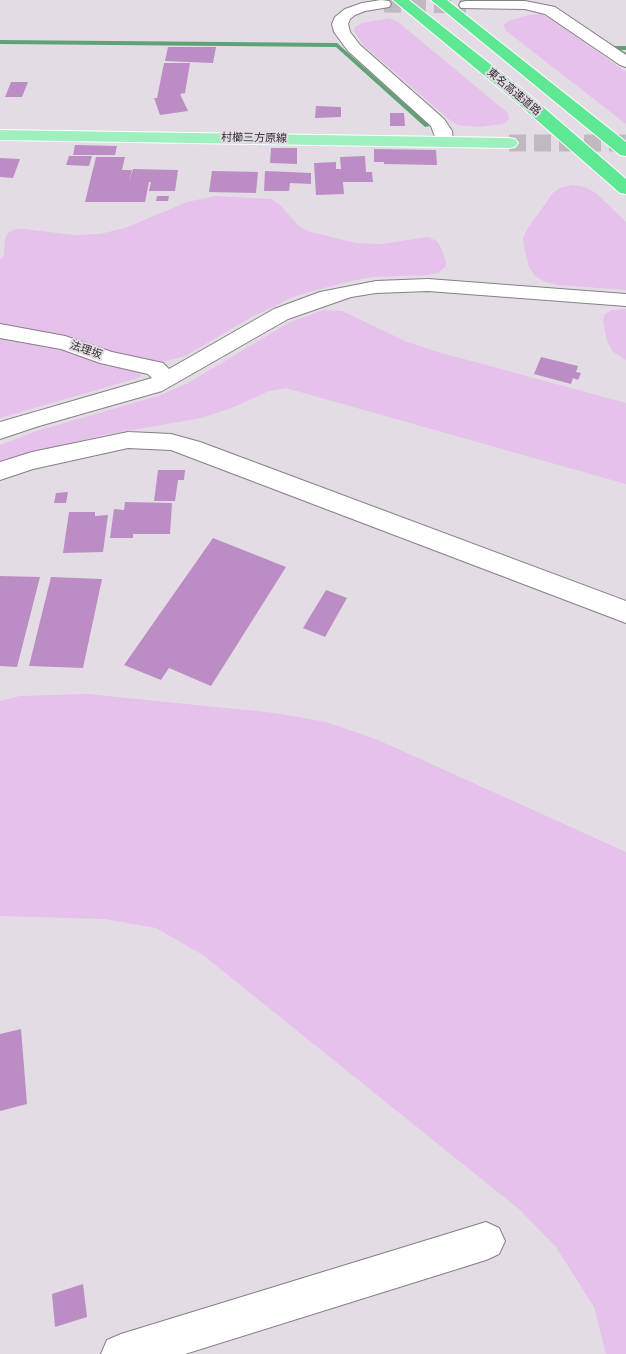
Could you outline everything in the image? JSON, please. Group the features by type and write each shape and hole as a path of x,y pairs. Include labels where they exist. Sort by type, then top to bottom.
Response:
{"highway":[{"name":"東名高速道路","path":"438,0 626,151"},
{"name":"東名高速道路","path":"392,2 521,97 626,189"}],"main road":[{"name":"村櫛三方原線","path":"0,135 508,143"}],"street":[{"path":"392,2 362,7 350,12 343,17 340,24 342,32 354,48 438,123 443,131 444,141"},
{"path":"466,5 525,5 550,10 626,62"},
{"path":"0,431 32,420 141,390 166,380 281,314 327,297 351,291 376,287 428,285 626,300"},
{"name":"法理坂","path":"0,331 65,343 108,358 155,368 166,380"},
{"path":"0,471 32,461 106,444 135,440 171,442 192,448 626,612"},
{"path":"121,1354 486,1241"}],"shaded area":[{"path":"541,14 550,18 626,72 626,124 505,30 504,24 511,20"},
{"path":"390,18 398,22 508,113 509,119 503,124 478,127 458,125 451,121 364,46 354,31 355,27 362,23"},
{"path":"572,185 585,187 596,193 626,222 626,290 558,285 545,282 535,276 529,267 523,238 528,228 553,193 560,188"},
{"path":"215,196 271,199 279,204 299,226 307,231 356,243 381,244 428,237 437,241 440,246 446,261 445,267 438,273 373,277 346,282 295,296 250,318 185,356 162,362 0,326 0,260 4,255 5,238 8,233 16,229 24,229 74,235 100,234 125,228 187,202"},
{"path":"626,309 626,360 613,352 607,341 603,320 605,314 612,310"},
{"path":"324,310 342,311 407,342 438,352 626,403 626,484 286,388 269,391 234,407 201,418 103,435 0,461 0,445 37,431 161,395 188,383 290,322"},
{"path":"0,337 50,346 138,370 141,373 141,377 0,418"},
{"path":"88,694 275,713 326,722 378,740 626,852 626,1354 606,1354 594,1307 556,1247 520,1210 203,955 156,928 105,919 0,916 0,701 20,696"}],"building":[{"path":"168,47 216,47 213,63 165,61"},
{"path":"164,63 190,63 185,93 180,94 188,111 160,115 154,98 157,98"},
{"path":"11,82 28,82 22,97 5,97"},
{"path":"316,106 341,107 341,117 315,118"},
{"path":"390,113 404,113 405,126 390,126"},
{"path":"75,145 117,146 115,155 73,155"},
{"path":"271,148 297,148 297,164 270,163"},
{"path":"374,149 436,150 437,165 384,164 384,162 374,162"},
{"path":"69,156 92,156 89,166 66,165"},
{"path":"365,156 366,172 372,172 373,182 343,182 344,194 316,195 314,163 336,162 336,169 341,169 340,157"},
{"path":"96,157 125,157 122,170 132,170 129,182 133,169 178,170 175,191 149,191 151,182 149,182 145,202 85,202"},
{"path":"0,158 20,159 13,178 0,177"},
{"path":"212,171 258,172 256,193 209,192"},
{"path":"265,171 311,173 311,184 290,183 289,191 264,191"},
{"path":"157,196 169,196 168,201 156,201"},
{"path":"541,357 578,366 576,372 581,373 578,380 573,378 571,384 534,374"},
{"path":"158,470 185,470 184,480 178,480 175,501 154,501"},
{"path":"68,492 66,503 54,503 56,493"},
{"path":"125,502 172,503 170,534 133,534 133,538 110,538 114,509 124,510"},
{"path":"69,512 95,512 95,516 108,515 103,552 63,553"},
{"path":"213,538 286,567 211,686 169,668 161,680 124,665"},
{"path":"0,576 40,577 17,667 0,666"},
{"path":"51,577 102,579 83,668 29,666"},
{"path":"326,590 347,598 325,637 303,628"},
{"path":"21,1029 27,1104 0,1111 0,1034"},
{"path":"83,1284 87,1317 55,1327 52,1294"}],"waterway":[{"path":"0,42 337,45 427,126"},
{"path":"626,48 615,48 626,56"}],"tunnel":[{"path":"384,4 466,5"},
{"path":"509,143 626,143"}]}
